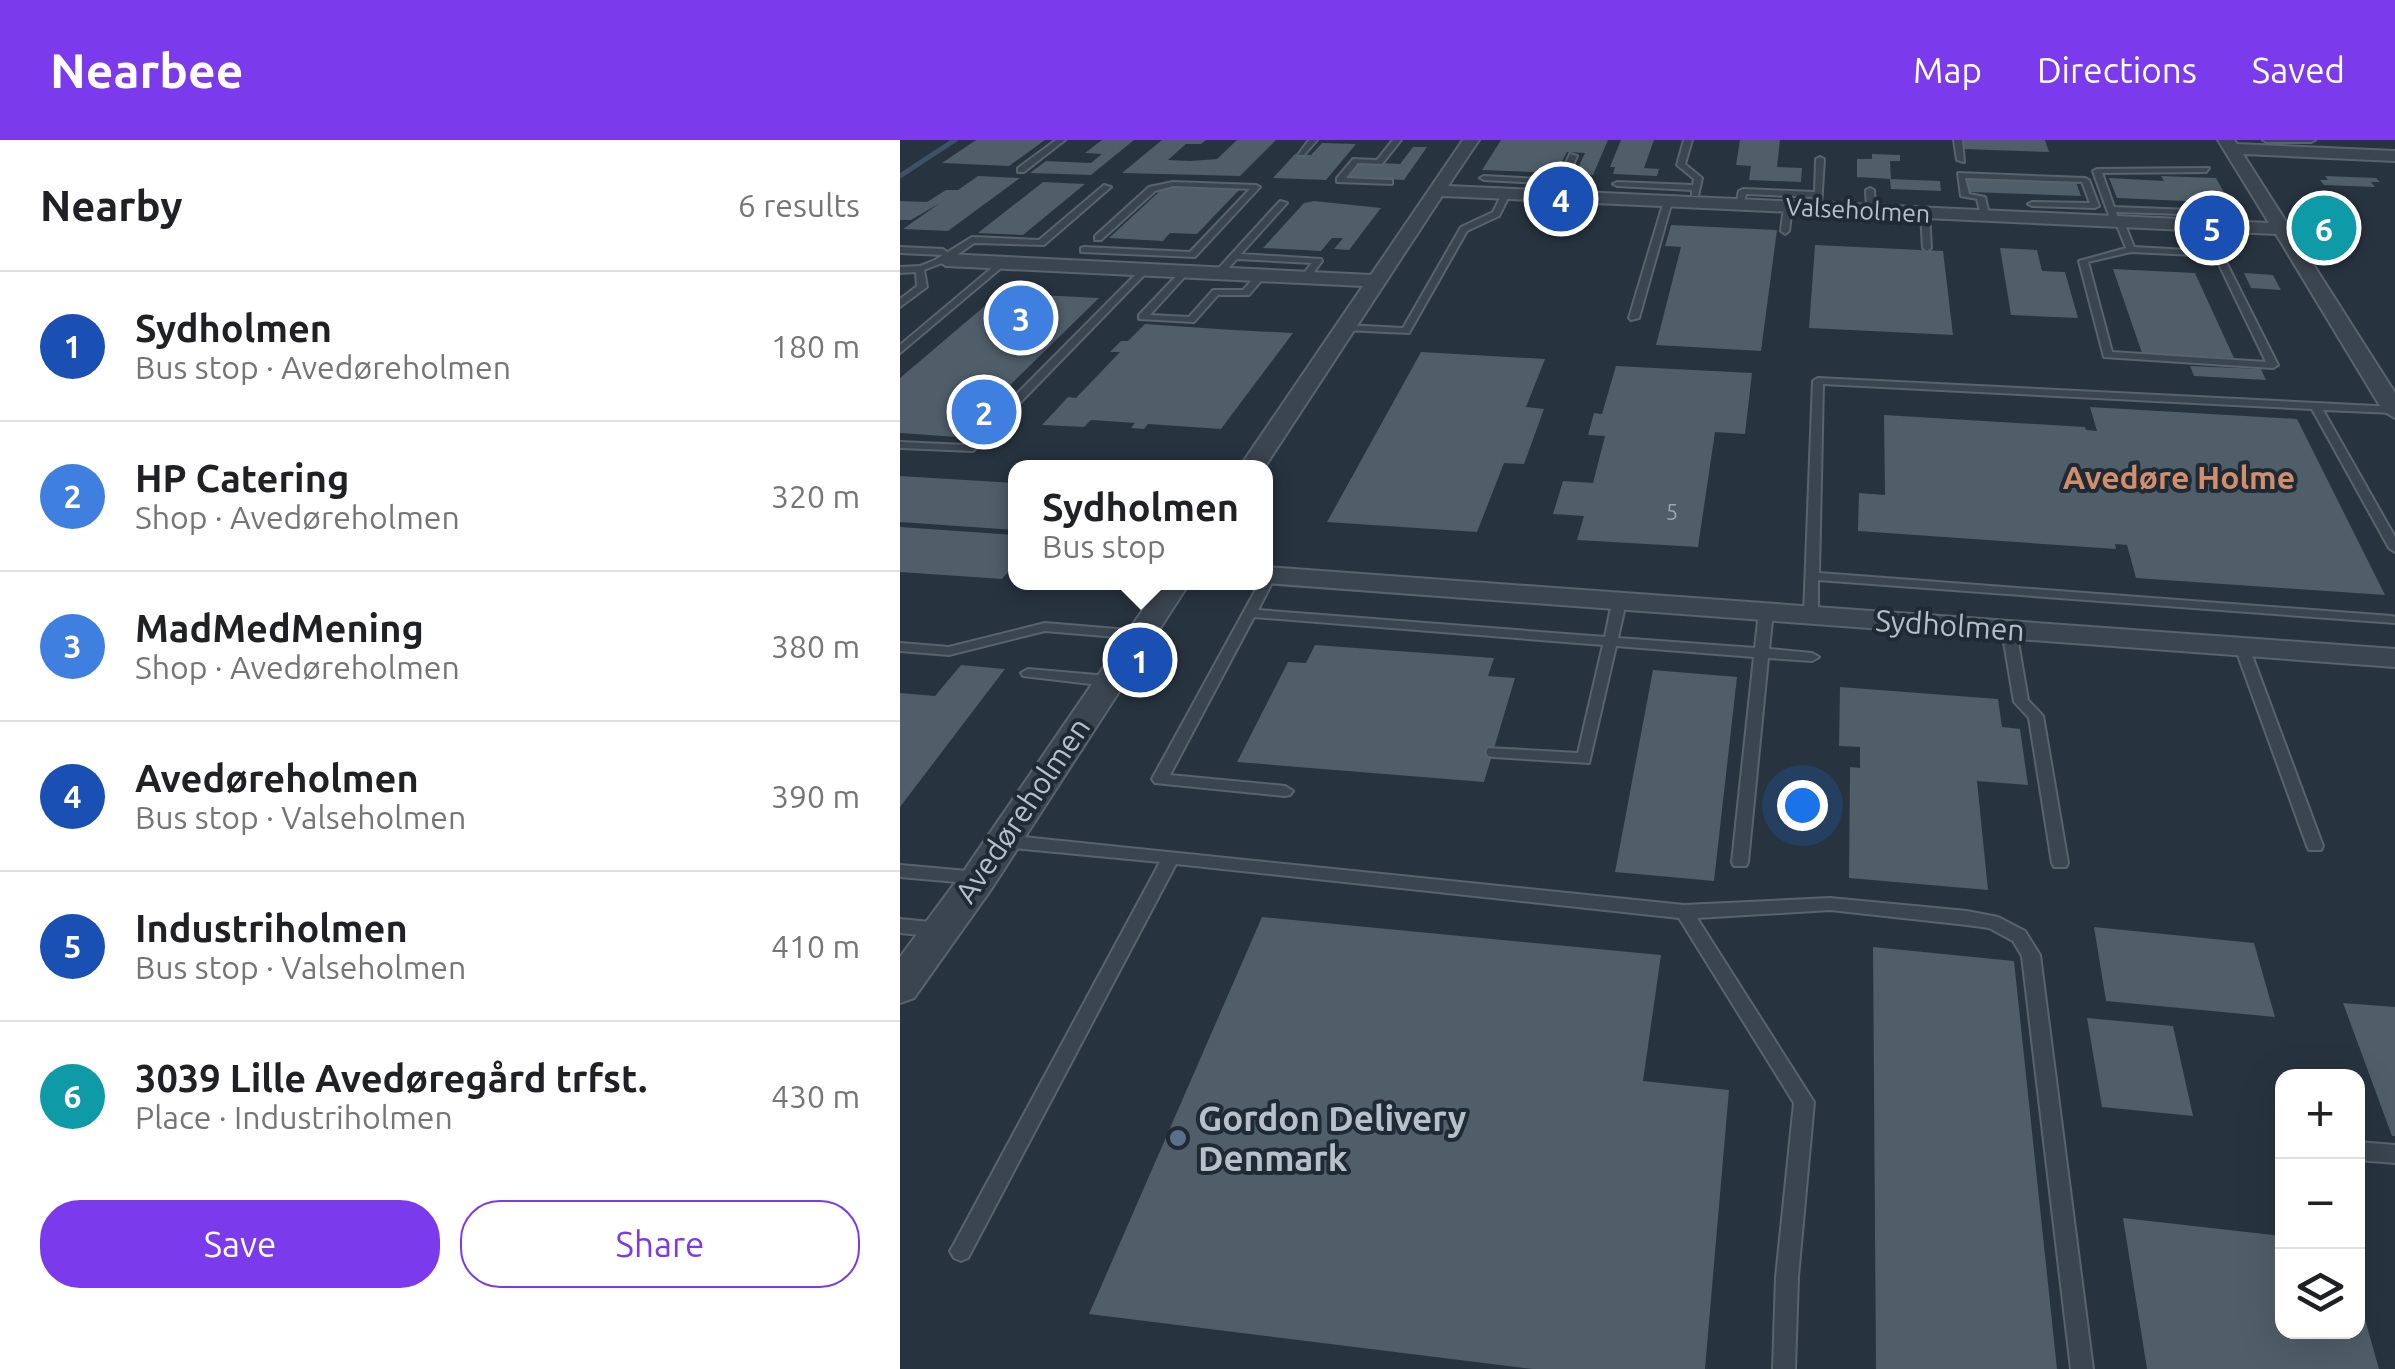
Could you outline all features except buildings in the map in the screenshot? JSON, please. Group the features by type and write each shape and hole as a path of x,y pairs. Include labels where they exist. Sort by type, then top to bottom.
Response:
{"street":[{"path":"1256,460 1471,140"},
{"path":"2229,144 2309,145 2395,156"},
{"path":"2229,144 2394,406"},
{"name":"Valseholmen","path":"1436,191 1506,194 1558,189 1668,201 1694,195 1740,204 1788,206 1818,201 1871,210 1985,216 2083,213 2282,229"},
{"path":"944,256 1003,263 1083,258 1145,270 1179,266 1219,273 1376,281"},
{"name":"Sydholmen","path":"1273,575 2395,658"},
{"name":"Avedøreholmen","path":"900,987 979,878 1171,590"}],"lane":[{"path":"1021,170 1061,140"},
{"path":"1301,153 1313,140"},
{"path":"1389,182 1340,180 1356,161 1379,162 1397,140"},
{"path":"1617,184 1694,195 1698,178 1681,165 1688,140"},
{"path":"1958,140 1961,160"},
{"path":"2267,140 2309,145"},
{"path":"1484,178 1558,189 1573,156"},
{"path":"1740,204 1743,192 1818,201 1820,158"},
{"path":"2132,250 2097,171 2206,170"},
{"path":"1985,216 1981,196 1965,196 1962,175 2085,180 2095,206 2083,213 2032,204"},
{"path":"1098,238 1152,189 1173,184 1256,187 1179,266 1142,317 1191,320 1216,292 1246,293 1261,275"},
{"path":"900,270 920,271 972,240 1041,243 1107,187"},
{"path":"1870,190 1871,210"},
{"path":"1345,328 1406,332 1464,229 1496,214 1506,194"},
{"path":"1634,318 1668,201"},
{"path":"1219,273 1283,203"},
{"path":"1785,231 1788,206"},
{"path":"1924,213 1927,248"},
{"path":"2115,217 2214,213"},
{"path":"900,250 944,256"},
{"path":"1083,258 1099,250 1179,266"},
{"path":"1083,258 1099,250"},
{"path":"2132,250 2218,254 2272,365 2108,355 2084,261 2132,250"},
{"path":"1234,256 1318,260 1305,278"},
{"path":"900,350 1003,263"},
{"path":"900,444 969,449 1145,270"},
{"path":"900,304 922,288 920,271"},
{"path":"1811,615 1818,381 2316,406 2394,406"},
{"path":"2316,406 2395,548"},
{"path":"1812,576 2394,622"},
{"path":"1261,590 1160,779 1285,791"},
{"path":"1493,752 1584,759 1619,602"},
{"path":"1740,862 1766,612"},
{"path":"1250,613 1812,656"},
{"path":"900,648 948,651 1045,627 1140,635"},
{"path":"2009,630 2021,702 2036,716 2060,863"},
{"path":"2242,647 2316,846"},
{"path":"1028,673 1108,680"},
{"path":"1004,841 1684,912 1830,904 1992,922 2019,936 2031,956 2082,1369"},
{"path":"960,1251 1171,857"},
{"path":"900,871 979,878"},
{"path":"1684,912 1804,1102 1787,1278 1784,1369"},
{"path":"900,926 942,930"},
{"path":"2365,1152 2395,1154"}],"waterway":[{"path":"900,176 955,140"}],"place":[{"name":"Avedøreholmen","path":"1561,199"},
{"name":"Industriholmen","path":"2212,228"},
{"name":"3039 Lille Avedøregård trfst.","path":"2324,228"},
{"name":"MadMedMening","path":"1021,318"},
{"name":"HP Catering","path":"984,412"},
{"name":"Sydholmen","path":"1140,660"},
{"name":"Gordon Delivery Denmark","path":"1178,1138"}],"district":[{"name":"Avedøre Holme","path":"2179,477"}]}
